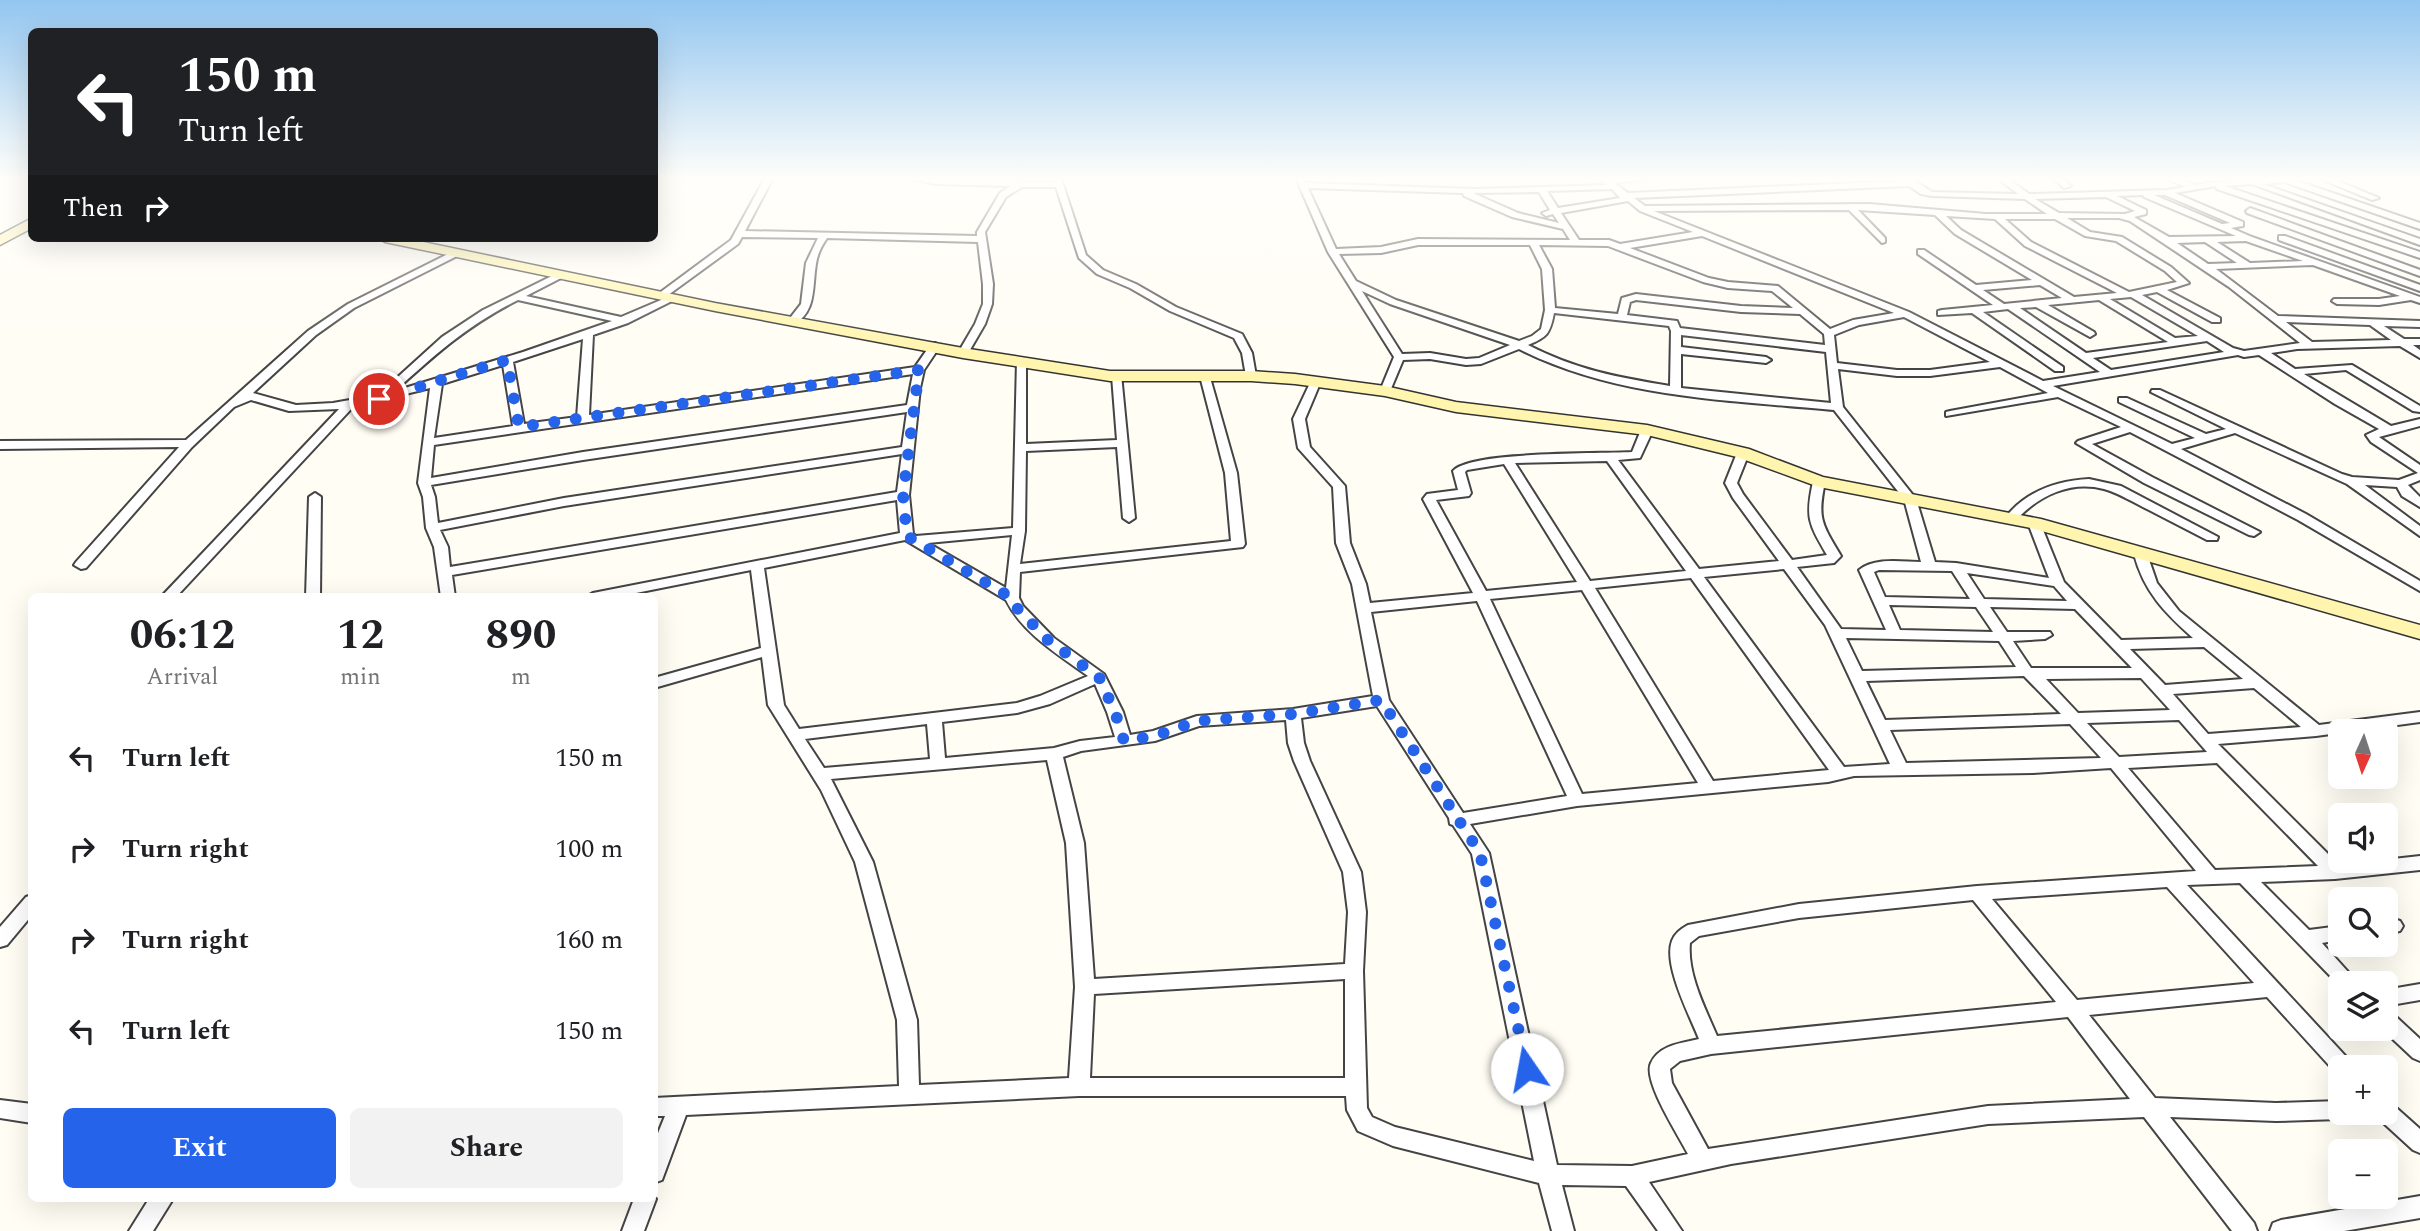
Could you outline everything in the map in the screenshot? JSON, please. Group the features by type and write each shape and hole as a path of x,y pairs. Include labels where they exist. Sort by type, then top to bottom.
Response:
{"street":[{"path":"81,565 189,443 233,400 256,396 276,405 292,408 348,406 438,382 588,335 626,321 666,297 739,235"},
{"path":"792,322 806,306 810,261 814,249 825,235"},
{"path":"842,235 981,239"},
{"path":"963,353 985,313 988,300 981,235"},
{"path":"1075,235 1082,256 1100,272 1133,286 1173,310 1238,336 1247,352 1251,376"},
{"path":"1325,235 1399,357"},
{"path":"1571,235 1576,243"},
{"path":"1620,247 1688,235"},
{"path":"1708,235 1905,314 2302,517 2420,587"},
{"path":"1878,235 1882,240"},
{"path":"1964,235 2072,300"},
{"path":"2018,235 2028,244 2129,294 2235,353"},
{"path":"1942,313 2129,294 2184,283 2168,269 2119,239 2092,235"},
{"path":"2159,235 2206,267 2309,345"},
{"path":"2240,235 2417,299"},
{"path":"2166,240 2253,241 2298,235"},
{"path":"2316,235 2420,273"},
{"path":"2362,235 2419,255"},
{"path":"2304,259 2396,235"},
{"path":"2399,235 2420,242"},
{"path":"2282,239 2420,288"},
{"path":"2208,240 2248,266"},
{"path":"404,242 792,322 1021,362 1117,376 1251,376 1316,382 1385,391 1456,407 1647,430 1743,453 1819,482 2034,523 2420,632"},
{"path":"1333,252 1391,249 1418,242 1534,245 1609,243 1706,280 1728,285 1770,286 1829,333 1837,407 1910,499 1929,566"},
{"path":"1399,357 1430,356 1477,362 1489,359 1546,330 1550,310 1547,270 1534,245"},
{"path":"1920,252 1972,288 2110,374"},
{"path":"242,397 312,333 351,306 456,253"},
{"path":"2345,274 2387,261 2419,255"},
{"path":"2206,267 2317,264"},
{"path":"379,399 446,339 486,312 560,275"},
{"path":"1972,288 2040,282"},
{"path":"1356,285 1393,302 1519,345 1578,372 1675,391 1837,407"},
{"path":"2159,289 2216,320"},
{"path":"517,297 626,321"},
{"path":"1622,317 1625,300 1636,297 1741,309 1804,311"},
{"path":"2100,297 2174,341 2210,338"},
{"path":"2337,301 2417,299"},
{"path":"2039,304 2090,334"},
{"path":"1550,310 1675,324 1675,391"},
{"path":"1974,310 2059,369"},
{"path":"1829,333 1857,322 1905,314"},
{"path":"2276,319 2420,324"},
{"path":"2370,321 2420,355"},
{"path":"1676,331 1829,349"},
{"path":"583,418 588,335"},
{"path":"2084,356 2172,345 2174,341"},
{"path":"2041,385 2235,353 2309,345 2420,342"},
{"path":"910,538 903,495 913,408 919,370 934,346"},
{"path":"1676,350 1766,360"},
{"path":"2262,352 2387,429"},
{"path":"1385,391 1399,357"},
{"path":"507,360 519,427"},
{"path":"1021,362 1019,531 1012,598 1017,608 1049,641 1099,677 1115,712 1124,741"},
{"path":"1832,365 1897,373 1930,373 2001,364"},
{"path":"2294,372 2348,367 2419,414"},
{"path":"428,442 919,370"},
{"path":"1117,376 1129,518"},
{"path":"1013,569 1238,544 1231,473 1205,376"},
{"path":"438,382 433,396 424,483 429,497 432,528 441,547 447,593"},
{"path":"1316,382 1299,419 1304,448 1339,486 1343,543 1359,584 1381,700 1456,820 1480,853 1548,1175 1563,1231"},
{"path":"2157,392 2350,481 2420,532"},
{"path":"1950,414 2059,394"},
{"path":"2123,400 2206,438"},
{"path":"171,593 348,406"},
{"path":"424,483 633,448 913,408"},
{"path":"2419,414 2372,435 2375,440 2420,470"},
{"path":"2130,428 2082,443 2148,480 2254,532"},
{"path":"2170,448 2238,429"},
{"path":"1577,800 1482,597 1429,499 1431,496 1465,492 1460,478 1460,467 1507,460 1636,456 1647,430"},
{"path":"0,445 189,443"},
{"path":"1021,448 1121,443"},
{"path":"432,528 564,502 908,450"},
{"path":"1743,453 1731,483 1837,633 1901,770"},
{"path":"1610,457 1840,773"},
{"path":"1507,460 1586,584 1708,786"},
{"path":"2350,481 2401,484 2420,476"},
{"path":"2011,518 2023,502 2041,494 2088,481 2102,482 2212,537"},
{"path":"1364,608 1833,558 1816,530 1812,512 1819,482"},
{"path":"2401,484 2406,493 2420,503"},
{"path":"444,572 903,495"},
{"path":"313,593 315,497"},
{"path":"2034,523 2058,583 2161,690 2204,740 2328,865"},
{"path":"615,593 910,538 1019,531"},
{"path":"910,538 1012,598"},
{"path":"2141,554 2146,579 2155,592 2207,642 2316,731"},
{"path":"757,567 776,705 818,774 864,862 907,1020 909,1095"},
{"path":"1895,634 1866,570 1869,567 1956,567 2058,583"},
{"path":"1956,567 2001,637 2029,672 2115,763 2211,877"},
{"path":"1880,601 2079,605"},
{"path":"1837,633 2001,637 2045,635"},
{"path":"2117,645 2207,642"},
{"path":"658,682 767,651"},
{"path":"1855,676 2029,672 2144,673"},
{"path":"793,735 934,719 1032,704 1099,677"},
{"path":"2161,690 2258,683"},
{"path":"818,774 1054,754 1080,746 1155,736 1197,721 1293,714 1381,700"},
{"path":"1293,714 1296,743 1302,761 1352,872 1357,912 1354,971 1357,1110 1365,1124 1393,1136 1548,1175 1632,1176 1731,1154 1988,1115 2150,1107 2276,1112 2328,1110"},
{"path":"1881,725 2075,721 2184,715"},
{"path":"2204,740 2316,731 2420,717"},
{"path":"934,719 938,764"},
{"path":"1054,754 1075,843 1085,987 1079,1087"},
{"path":"1456,820 1577,800 1854,770 2115,763 2221,757"},
{"path":"2398,865 2420,863"},
{"path":"1710,1045 1680,959 1680,943 1684,936 1694,930 1799,911 1977,894 2243,875 2328,872"},
{"path":"2243,875 2337,971"},
{"path":"2170,880 2332,1055"},
{"path":"1977,894 2073,1009 2246,1231"},
{"path":"0,940 28,907"},
{"path":"2305,938 2328,935"},
{"path":"1085,987 1354,971"},
{"path":"1703,1161 1662,1084 1659,1066 1674,1053 1710,1045 2270,989"},
{"path":"2398,996 2420,992"},
{"path":"2398,1031 2420,1052"},
{"path":"658,1107 1079,1087 1355,1087"},
{"path":"658,1162 679,1106"},
{"path":"0,1109 28,1113"},
{"path":"2398,1123 2420,1143"},
{"path":"1632,1176 1671,1231"},
{"path":"140,1231 160,1202"},
{"path":"633,1231 644,1202"},
{"path":"2281,1231 2420,1207"}],"route":[{"path":"379,399 507,360 519,427 919,370 903,495 907,536 1012,598 1017,608 1049,641 1099,677 1115,712 1124,741 1155,736 1197,721 1293,714 1381,700 1456,820 1480,853 1527,1069"}]}
